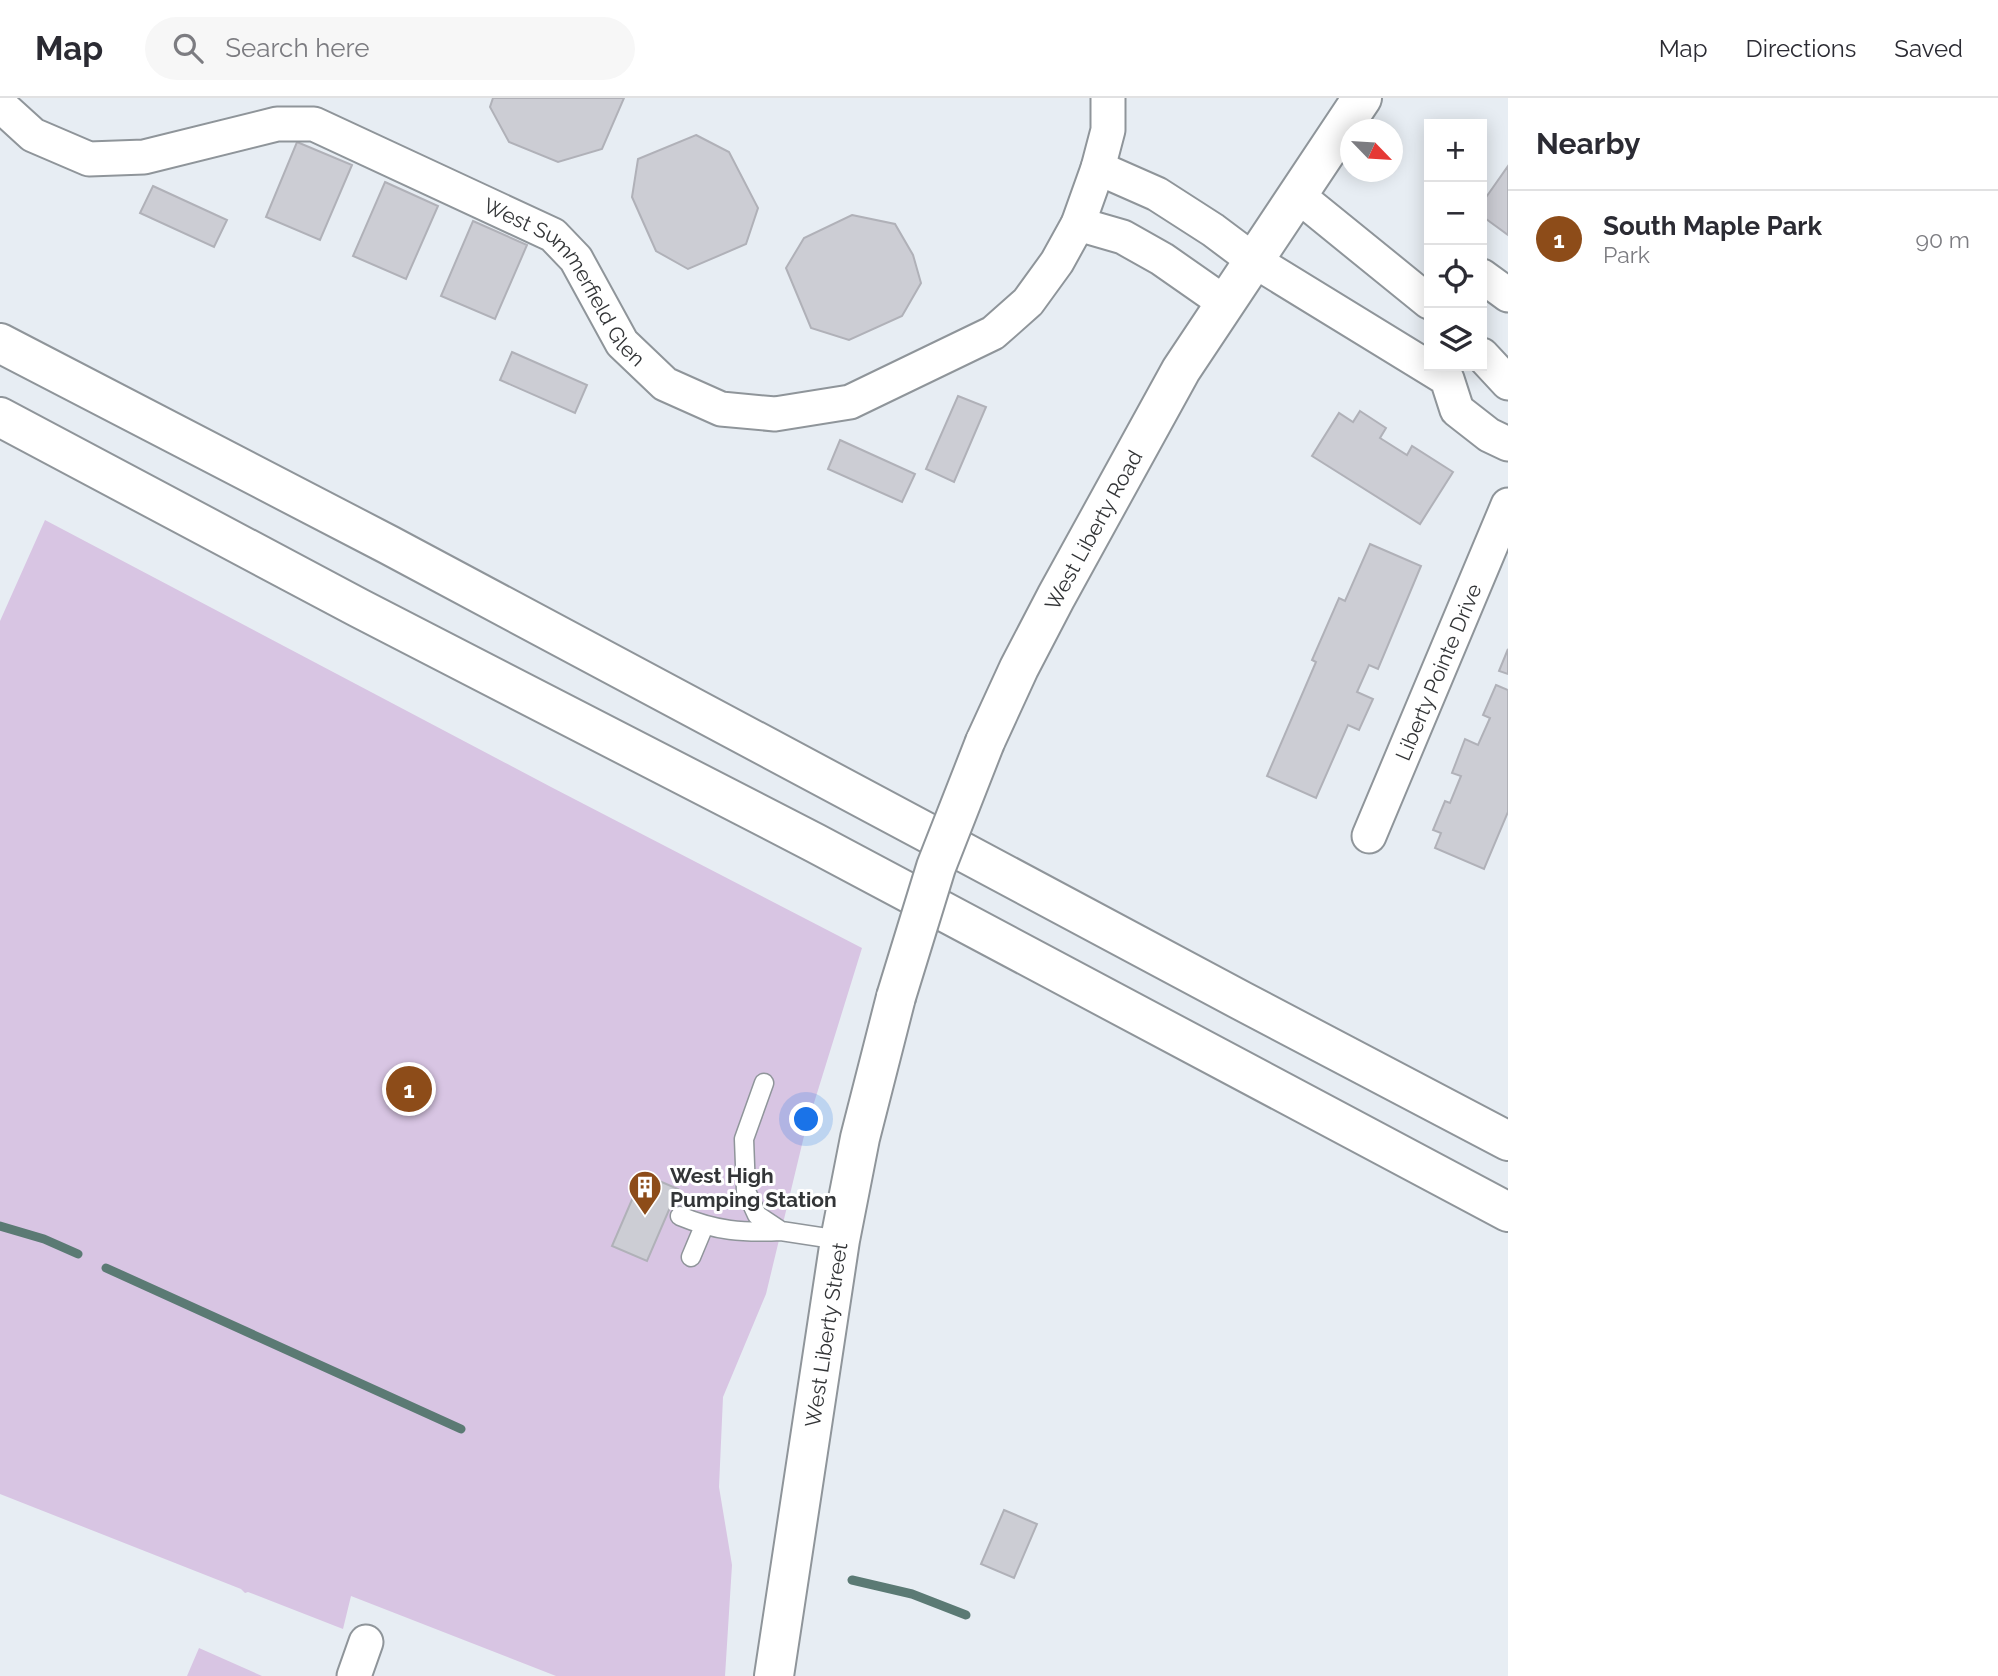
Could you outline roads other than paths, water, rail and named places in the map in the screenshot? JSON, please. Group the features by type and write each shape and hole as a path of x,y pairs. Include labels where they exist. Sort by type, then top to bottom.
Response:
{"main road":[{"name":"West Liberty Road","path":"896,997 936,867 985,742 1019,668 1181,370 1362,98"},
{"path":"0,343 389,545 1217,988 1508,1140"},
{"path":"0,417 359,608 802,836 1508,1212"},
{"name":"West Liberty Street","path":"774,1676 840,1240 860,1138 896,997"}],"street":[{"name":"West Summerfield Glen","path":"0,105 33,135 89,159 144,157 277,124 314,124 553,235 576,259 622,343 665,384 721,409 775,414 850,402 993,333 1028,302 1057,262 1078,225 1108,130 1108,98"},
{"path":"1098,168 1157,194 1253,260 1446,372 1457,410 1489,435 1508,444"},
{"path":"1296,194 1424,298"},
{"path":"1078,225 1123,237 1162,259 1225,303"},
{"path":"1487,280 1508,295"},
{"path":"1487,360 1508,383"},
{"name":"Liberty Pointe Drive","path":"1368,836 1508,505"},
{"path":"354,1676 366,1642"}],"lane":[{"path":"764,1083 744,1139 746,1191 757,1215 781,1231"},
{"path":"680,1216 705,1226 749,1233 781,1231 840,1240"},
{"path":"691,1257 705,1226"}],"waterway":[{"path":"0,1226 44,1239 78,1254"},
{"path":"106,1268 461,1429"},
{"path":"852,1580 912,1594 966,1615"}],"place":[{"name":"South Maple Park","path":"409,1089"},
{"name":"West High Pumping Station","path":"645,1217"}]}
